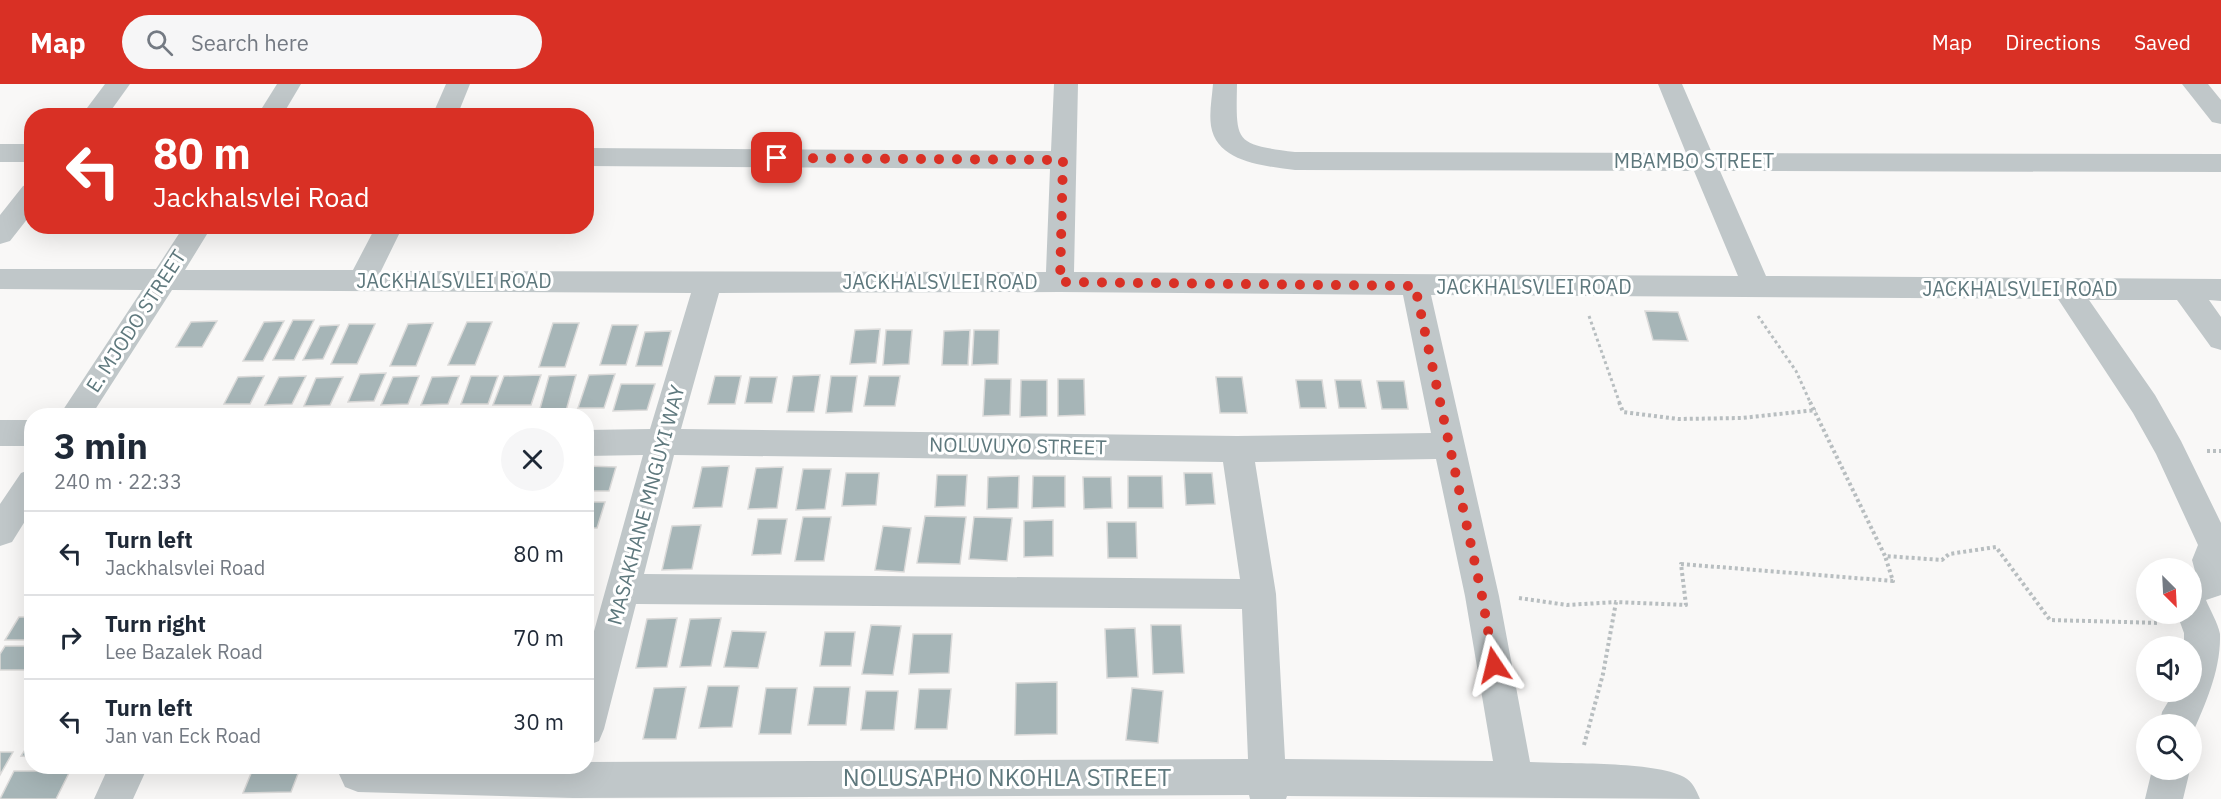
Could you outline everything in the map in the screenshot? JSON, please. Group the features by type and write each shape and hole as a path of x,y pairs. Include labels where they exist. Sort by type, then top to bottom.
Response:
{"street":[{"path":"99,108 118,84"},
{"path":"274,108 289,84"},
{"path":"448,108 458,84"},
{"path":"1060,282 1066,84"},
{"name":"MBAMBO STREET","path":"1225,84 1224,130 1238,148 1255,155 1295,161 2221,164"},
{"path":"1670,84 1757,288"},
{"path":"2194,84 2221,116"},
{"path":"0,153 24,153"},
{"path":"594,157 1063,160"},
{"path":"0,234 24,204"},
{"name":"E. MJODO STREET","path":"79,408 194,234"},
{"path":"363,280 386,234"},
{"name":"JACKHALSVLEI ROAD","path":"0,279 708,283 1060,282 2221,290"},
{"name":"MASAKHANE MNGUYI WAY","path":"594,699 662,442 708,283"},
{"path":"1415,286 1482,596 1516,789"},
{"path":"2066,289 2144,404 2170,450 2215,546 2210,560 2215,581 2202,585"},
{"path":"2185,290 2221,339"},
{"path":"0,433 24,434"},
{"name":"NOLUVUYO STREET","path":"594,444 662,442 1237,449 1449,446"},
{"path":"1237,449 1259,594 1267,788"},
{"path":"0,531 24,494"},
{"path":"623,589 1259,594"},
{"path":"2180,714 2192,697 2201,659 2197,624"},
{"path":"113,799 125,774"},
{"name":"NOLUSAPHO NKOHLA STREET","path":"356,780 1516,789 1587,782 1668,793"},
{"path":"2164,799 2169,780"}],"path":[{"path":"1579,287 1623,412 1678,419 1742,418 1816,410"},
{"path":"1482,596 1513,597 1552,605 1595,606 1616,602 1686,605 1681,564 1893,581 1886,556 1844,475 1797,371 1752,307 1757,288"},
{"path":"1886,556 1942,560 1949,554 1996,547 2050,620 2136,621"},
{"path":"1587,782 1583,747 1600,694 1616,602"},
{"path":"2162,624 2171,632 2190,624"}],"building":[{"path":"1645,311 1678,312 1688,341 1653,340"},
{"path":"293,320 314,320 294,360 273,360"},
{"path":"217,321 202,347 176,347 191,322"},
{"path":"284,321 263,361 243,361 264,322"},
{"path":"467,322 492,322 475,365 448,365"},
{"path":"433,323 416,366 390,366 408,324"},
{"path":"553,323 579,323 565,367 539,367"},
{"path":"349,324 375,324 357,364 331,364"},
{"path":"339,325 323,359 303,360 320,326"},
{"path":"612,325 638,325 626,365 600,365"},
{"path":"880,329 876,363 850,364 855,330"},
{"path":"886,330 912,330 909,364 883,365"},
{"path":"970,330 968,365 942,365 944,331"},
{"path":"974,330 999,330 998,364 972,365"},
{"path":"671,331 662,366 636,366 645,332"},
{"path":"386,373 374,401 348,402 360,374"},
{"path":"615,374 604,408 578,408 589,375"},
{"path":"541,375 531,405 493,405 504,376"},
{"path":"576,375 567,408 540,408 549,376"},
{"path":"820,375 814,412 787,412 793,376"},
{"path":"264,376 250,404 224,404 238,377"},
{"path":"306,376 292,404 265,405 279,377"},
{"path":"419,376 408,404 381,405 393,377"},
{"path":"459,376 448,404 421,405 432,377"},
{"path":"471,376 498,376 488,404 461,404"},
{"path":"715,376 741,376 735,404 708,404"},
{"path":"831,376 857,376 852,412 826,413"},
{"path":"869,376 900,376 895,406 864,406"},
{"path":"343,377 330,405 304,406 316,378"},
{"path":"750,377 777,377 772,403 745,403"},
{"path":"1216,377 1242,377 1247,413 1220,413"},
{"path":"985,379 1011,379 1010,415 983,416"},
{"path":"1058,379 1084,379 1085,415 1058,416"},
{"path":"1021,380 1047,380 1047,416 1020,417"},
{"path":"1296,380 1322,380 1326,408 1300,408"},
{"path":"1335,380 1361,380 1366,408 1339,408"},
{"path":"1377,381 1404,381 1408,409 1382,409"},
{"path":"621,384 655,384 647,410 613,411"},
{"path":"594,466 616,467 609,491 594,491"},
{"path":"729,466 722,507 693,508 702,467"},
{"path":"783,467 777,508 748,509 756,468"},
{"path":"803,469 831,469 825,509 796,510"},
{"path":"846,473 879,473 876,505 842,506"},
{"path":"1184,473 1212,473 1215,504 1186,505"},
{"path":"937,475 967,475 965,506 935,507"},
{"path":"1019,476 1018,508 987,509 988,477"},
{"path":"1033,476 1065,476 1065,507 1032,508"},
{"path":"1128,476 1162,476 1163,508 1128,508"},
{"path":"1083,477 1111,477 1112,508 1084,509"},
{"path":"594,502 605,502 597,528 594,528"},
{"path":"925,516 966,517 960,564 917,563"},
{"path":"803,517 831,517 824,561 795,561"},
{"path":"974,517 1012,518 1007,561 969,559"},
{"path":"758,519 787,519 781,554 752,555"},
{"path":"1053,520 1053,556 1024,557 1024,521"},
{"path":"1107,522 1136,522 1137,558 1108,558"},
{"path":"701,525 692,569 662,570 672,526"},
{"path":"883,526 911,528 904,572 875,570"},
{"path":"19,617 24,617 24,640 5,640"},
{"path":"677,618 667,667 636,668 647,619"},
{"path":"721,618 711,666 680,667 690,619"},
{"path":"871,625 901,626 893,675 862,674"},
{"path":"1151,625 1181,625 1184,673 1153,674"},
{"path":"1135,628 1138,677 1107,678 1105,629"},
{"path":"732,631 766,632 758,668 724,667"},
{"path":"825,632 855,632 851,666 820,666"},
{"path":"913,634 952,634 949,673 909,674"},
{"path":"5,646 24,646 24,670 0,670 0,654"},
{"path":"1057,682 1057,734 1015,735 1016,683"},
{"path":"708,686 739,686 732,727 699,728"},
{"path":"686,687 676,739 643,739 654,688"},
{"path":"814,687 850,687 846,725 808,725"},
{"path":"766,688 797,688 791,734 759,734"},
{"path":"1132,688 1163,691 1158,743 1126,740"},
{"path":"919,689 951,689 947,729 915,729"},
{"path":"866,691 898,691 894,730 861,730"},
{"path":"0,752 13,752 0,775"},
{"path":"14,771 24,771 24,774 68,774 56,799 0,799"},
{"path":"251,774 298,774 291,792 243,793"}],"route":[{"path":"777,158 1063,160 1060,282 1415,286 1482,596 1494,665"}]}
